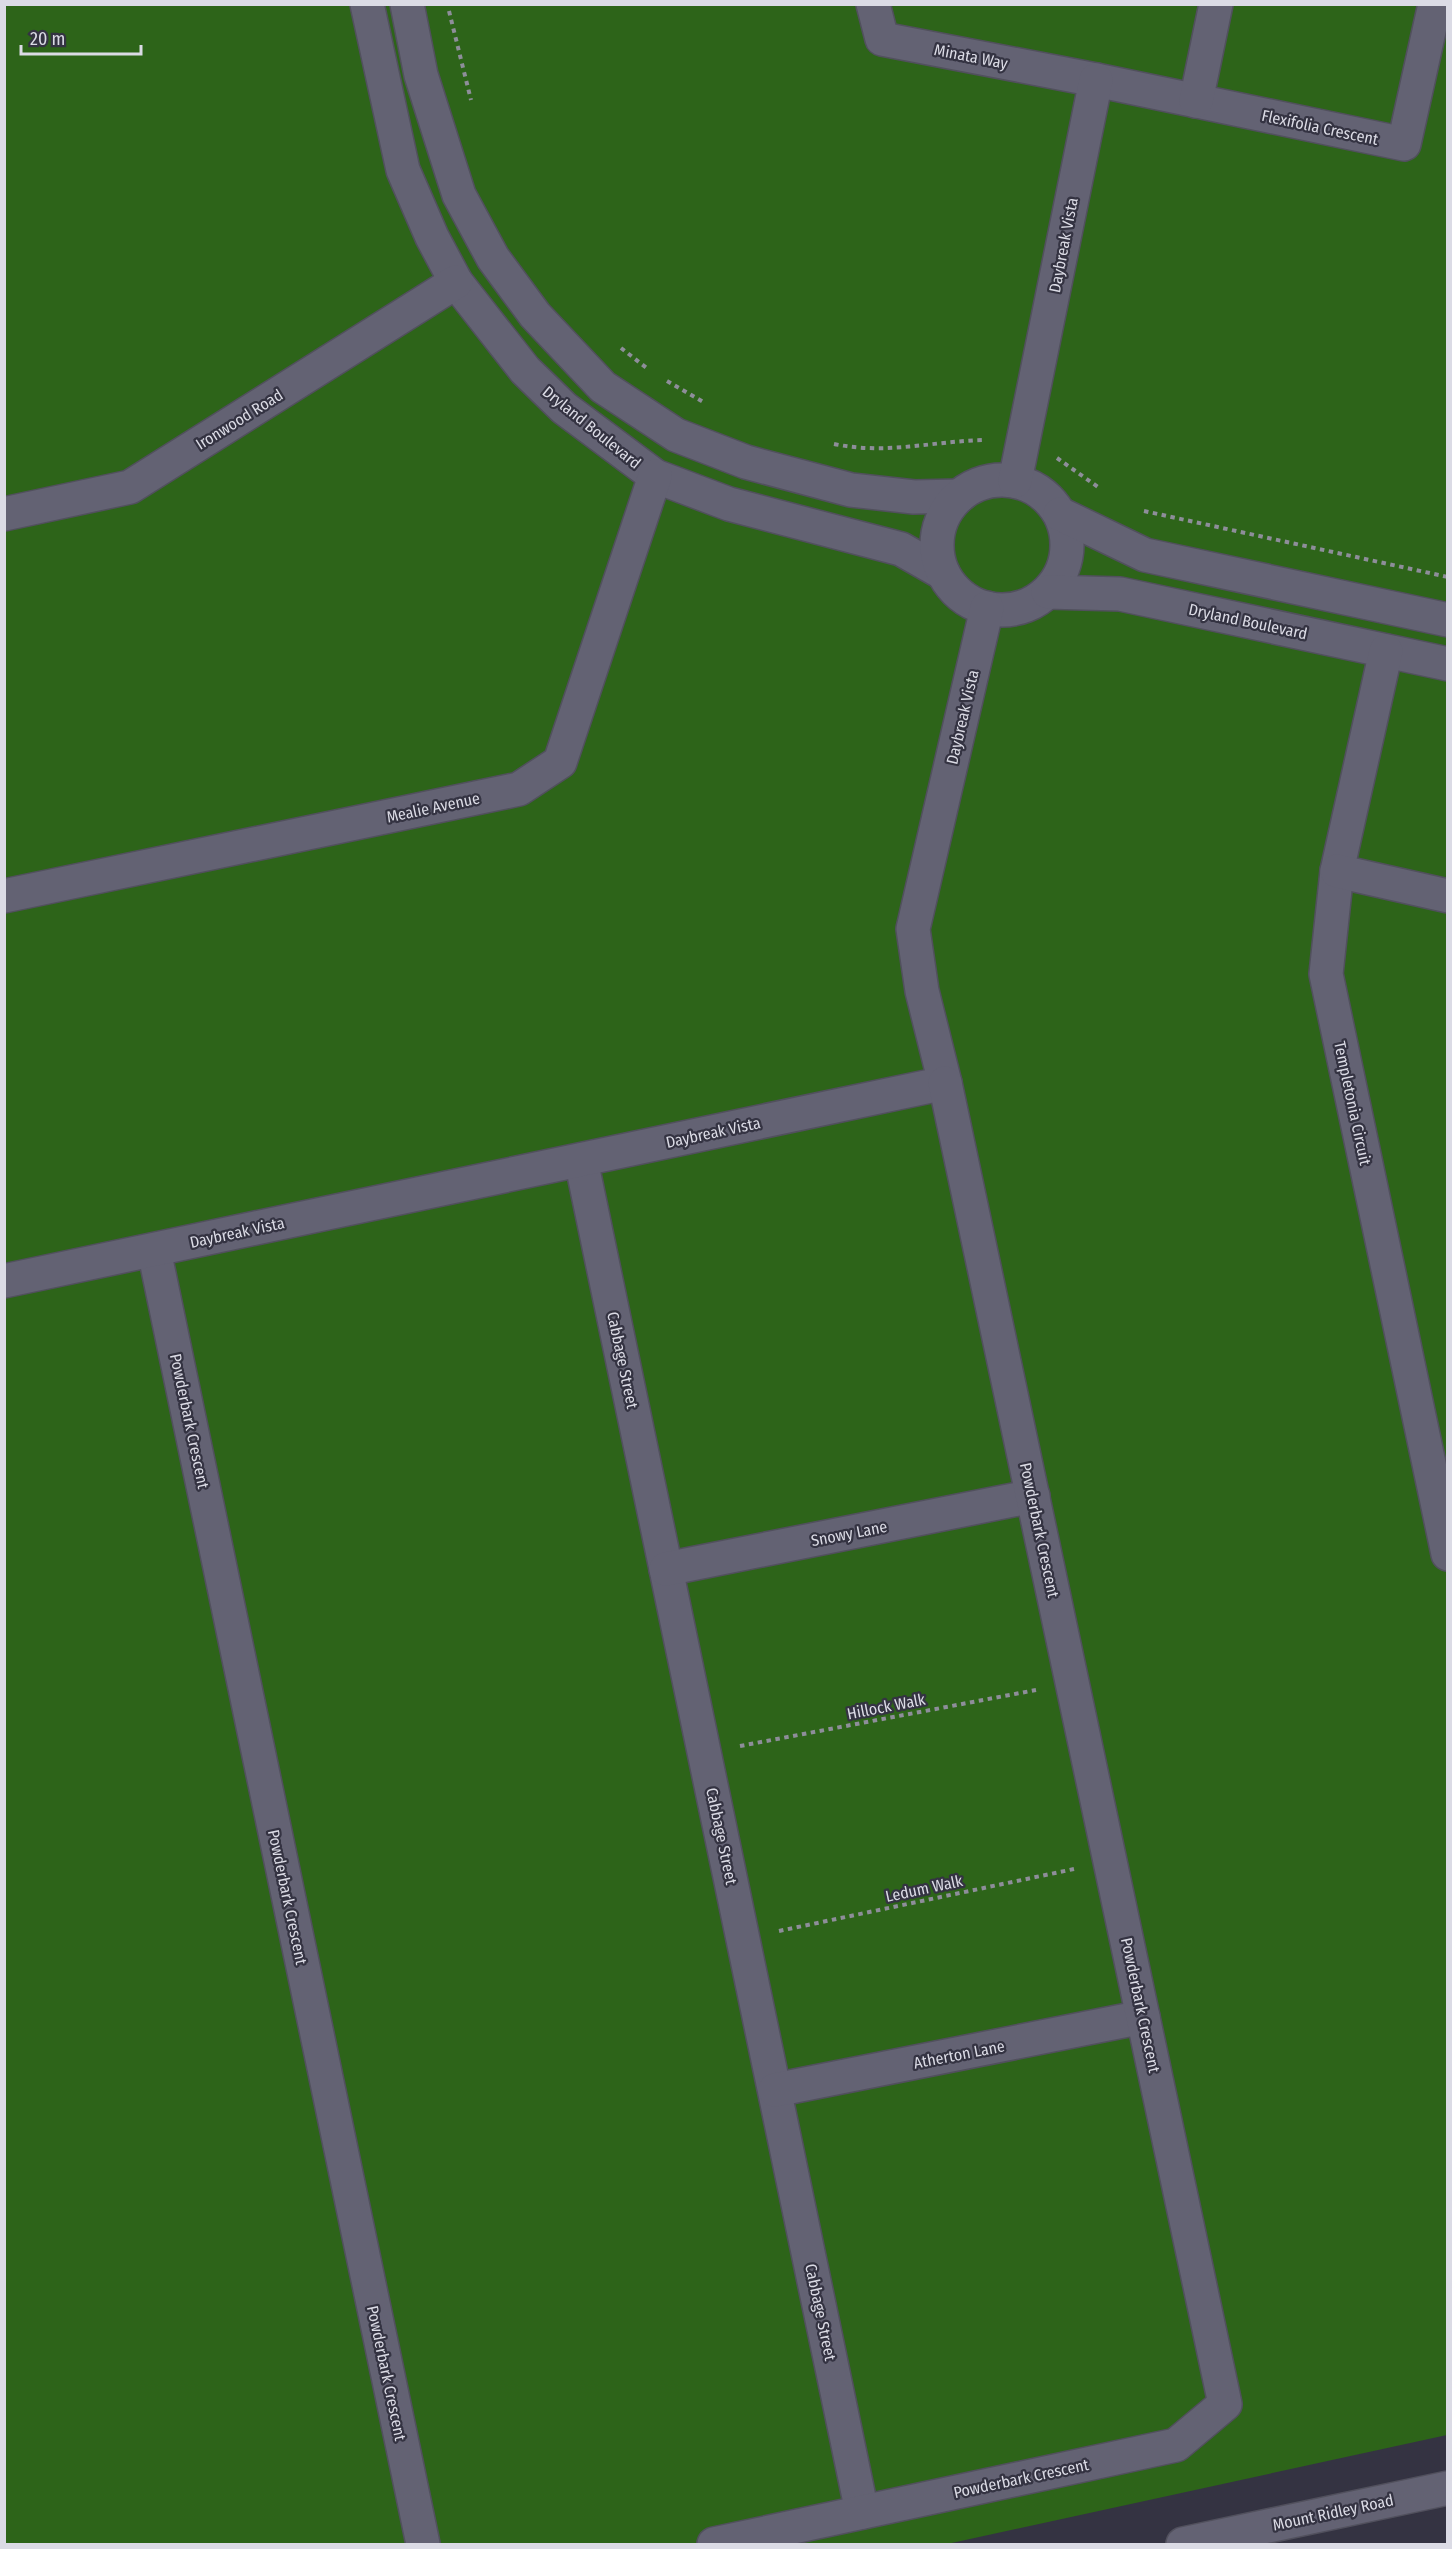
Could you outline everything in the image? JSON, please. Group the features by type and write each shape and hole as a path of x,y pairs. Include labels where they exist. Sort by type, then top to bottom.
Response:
{"street":[{"name":"Dryland Boulevard","path":"367,4 403,170 432,237 456,282 525,370 564,408 655,476 729,504 901,549 943,573"},
{"path":"407,4 421,75 459,195 493,258 535,315 603,387 676,435 746,462 850,490 914,497 959,496"},
{"name":"Minata Way","path":"873,4 882,39 1096,80"},
{"path":"1196,101 1216,4"},
{"name":"Flexifolia Crescent","path":"1096,80 1404,144 1436,4"},
{"name":"Daybreak Vista","path":"1015,481 1096,80"},
{"name":"Ironwood Road","path":"4,514 130,487 456,282"},
{"name":"Mealie Avenue","path":"4,896 519,789 560,762 655,476"},
{"path":"995,480 1015,481 1041,493 1060,514 1066,530 1068,547 1065,563 1058,579 1048,592 1026,605 1013,609 987,608 969,602 954,590 943,573 938,557 937,541 940,524 948,509 959,496 975,485 995,480"},
{"path":"1060,514 1145,555 1448,620"},
{"name":"Dryland Boulevard","path":"1048,592 1120,594 1448,664"},
{"name":"Daybreak Vista","path":"4,1281 945,1083 922,991 913,929 987,608"},
{"name":"Templetonia Circuit","path":"1386,651 1337,871 1326,974 1448,1554"},
{"path":"1337,871 1448,896"},
{"name":"Powderbark Crescent","path":"714,2544 1176,2445 1225,2404 945,1083"},
{"name":"Cabbage Street","path":"581,1160 862,2512"},
{"name":"Powderbark Crescent","path":"154,1250 423,2544"},
{"name":"Snowy Lane","path":"666,1569 1033,1496"},
{"name":"Atherton Lane","path":"775,2090 1143,2017"},
{"name":"Mount Ridley Road","path":"1183,2544 1448,2488"}],"path":[{"path":"448,4 472,105"},
{"path":"618,345 655,374"},
{"path":"664,379 709,406"},
{"path":"827,442 861,449 916,448 969,441 1000,440 1044,449 1101,489"},
{"path":"1135,509 1448,577"},
{"name":"Hillock Walk","path":"704,1752 1072,1684"},
{"name":"Ledum Walk","path":"743,1938 1110,1861"}],"green space":[{"path":"5,5 1447,5 1447,2435 947,2544 5,2544"}]}
